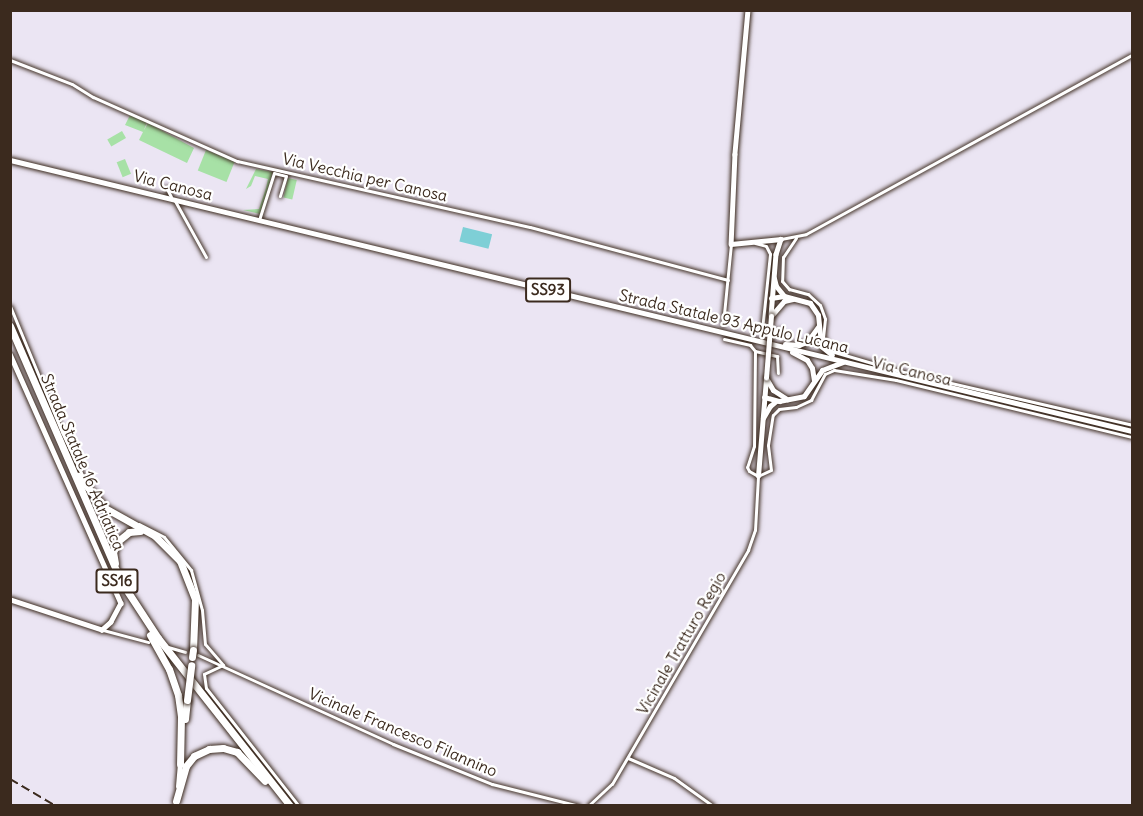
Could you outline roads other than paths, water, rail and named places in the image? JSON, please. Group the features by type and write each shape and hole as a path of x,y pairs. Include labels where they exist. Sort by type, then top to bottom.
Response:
{"highway":[{"name":"Strada Statale 16 Adriatica","path":"10,326 109,565 147,630 285,806"},
{"name":"Strada Statale 16 Adriatica","path":"14,339 112,563 132,600 158,638 290,806"},
{"name":"SS16","path":"61,445 78,478 96,500 119,518 146,531 174,553 188,577 196,608 180,764"},
{"name":"SS16","path":"132,600 114,562 114,549 125,535 146,531"},
{"name":"SS16","path":"147,630 166,663 177,691 181,713 180,764"},
{"name":"SS16","path":"176,803 187,764 200,752 214,748 228,749 239,754 268,785"}],"main road":[{"name":"Via Canosa","path":"10,160 328,237"},
{"name":"Strada Statale 93 Appulo Lucana","path":"328,237 1132,431"},
{"path":"774,278 784,298"},
{"path":"771,298 797,298 815,309 821,346 827,353 848,361"},
{"path":"771,316 784,298"},
{"path":"768,344 799,345 812,337 819,323"},
{"path":"768,344 799,354 807,360 812,368 814,383"},
{"path":"765,397 789,400 804,396 827,367 848,361"},
{"path":"766,378 779,398"},
{"path":"763,418 770,406 779,398"},
{"path":"176,803 180,764"}],"street":[{"path":"723,324 748,10"},
{"path":"731,244 796,238 1132,55"},
{"name":"Via Vecchia per Canosa","path":"10,60 72,84 93,97 237,161 530,227 728,280"},
{"path":"259,220 274,173 286,176 280,196"},
{"path":"166,187 206,257"},
{"path":"267,196 274,198"},
{"name":"Via Canosa","path":"796,238 783,257 781,272 784,286 808,294 820,305 825,319 823,337 831,351 899,371 1132,425"},
{"path":"755,351 754,446 747,467 749,471 758,476 771,298 776,254 781,239"},
{"path":"772,240 776,254"},
{"path":"754,242 766,246 770,254 762,330 772,334 780,329"},
{"path":"10,306 84,480 114,510 155,531 179,553 196,582 202,610 205,645 223,665 204,674 206,688 299,806"},
{"path":"724,339 750,345 755,351 777,356 778,373"},
{"path":"10,354 122,603 111,621 102,630"},
{"name":"Via Canosa","path":"758,476 771,470 768,445 773,415 779,409 802,406 811,400 825,374 834,370 896,380 1132,437"},
{"name":"Vicinale Tratturo Regio","path":"588,806 612,784 748,550 754,530 758,476"},
{"path":"10,600 102,630 148,642"},
{"name":"Vicinale Francesco Filannino","path":"168,647 223,665 330,716 492,784 579,806"},
{"path":"628,757 674,778 713,806"}],"water":[{"path":"463,227 492,234 488,249 459,242"}],"railway":[{"path":"10,779 56,806"}]}
